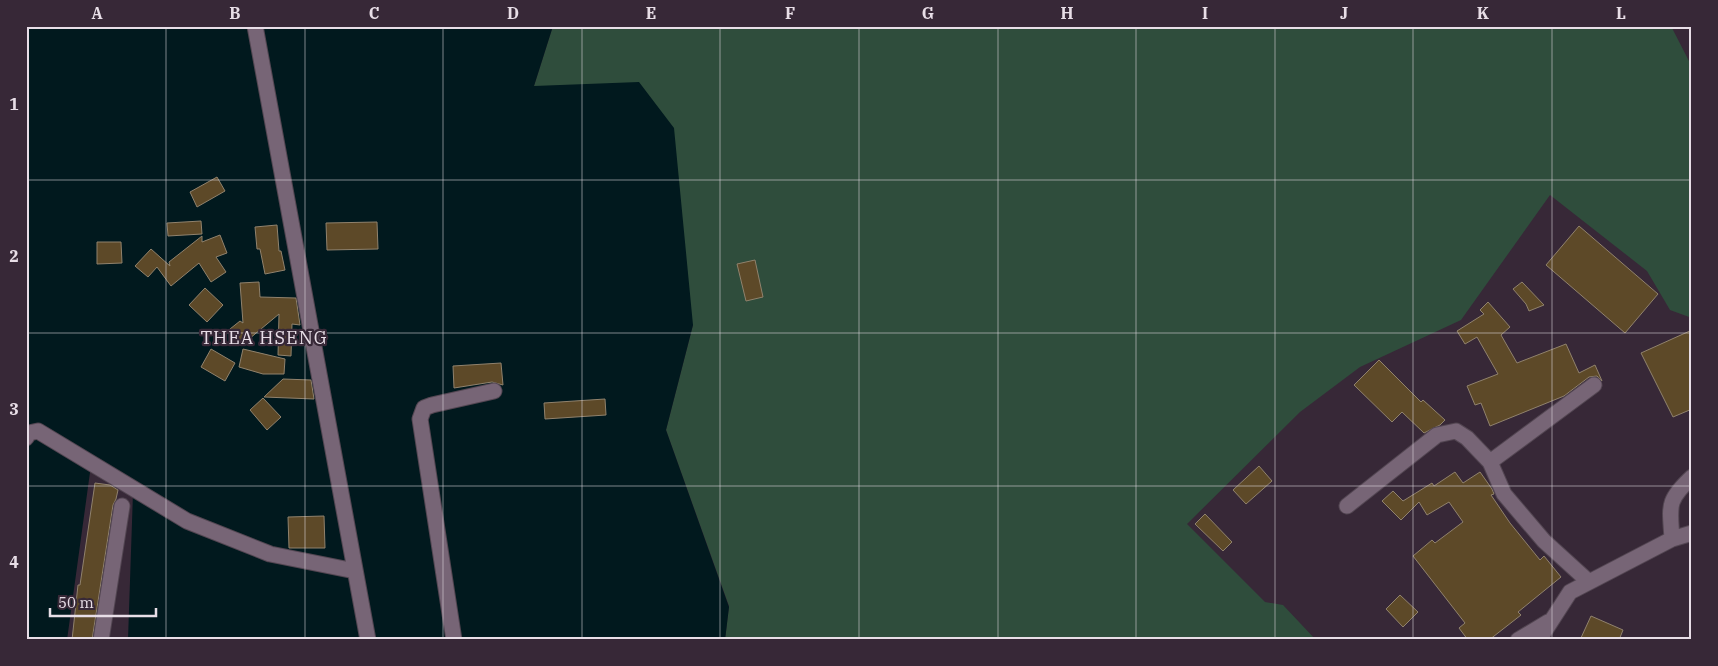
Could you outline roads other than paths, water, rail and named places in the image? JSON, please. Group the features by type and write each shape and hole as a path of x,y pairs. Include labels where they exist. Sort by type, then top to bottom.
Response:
{"street":[{"path":"255,26 368,640"},
{"path":"1490,462 1594,385"},
{"path":"454,640 420,419 424,408 494,391"},
{"path":"26,438 29,434 38,431 187,521 270,554 355,571"},
{"path":"1347,506 1437,435 1456,431 1467,438 1490,462 1504,494 1544,541 1588,581"},
{"path":"1672,538 1670,503 1674,494 1692,477"},
{"path":"101,640 122,506"},
{"path":"1539,640 1549,621 1570,592 1672,538 1692,533"},
{"path":"1518,640 1549,621"}],"district":[{"name":"THEA HSENG","path":"264,338"}]}
